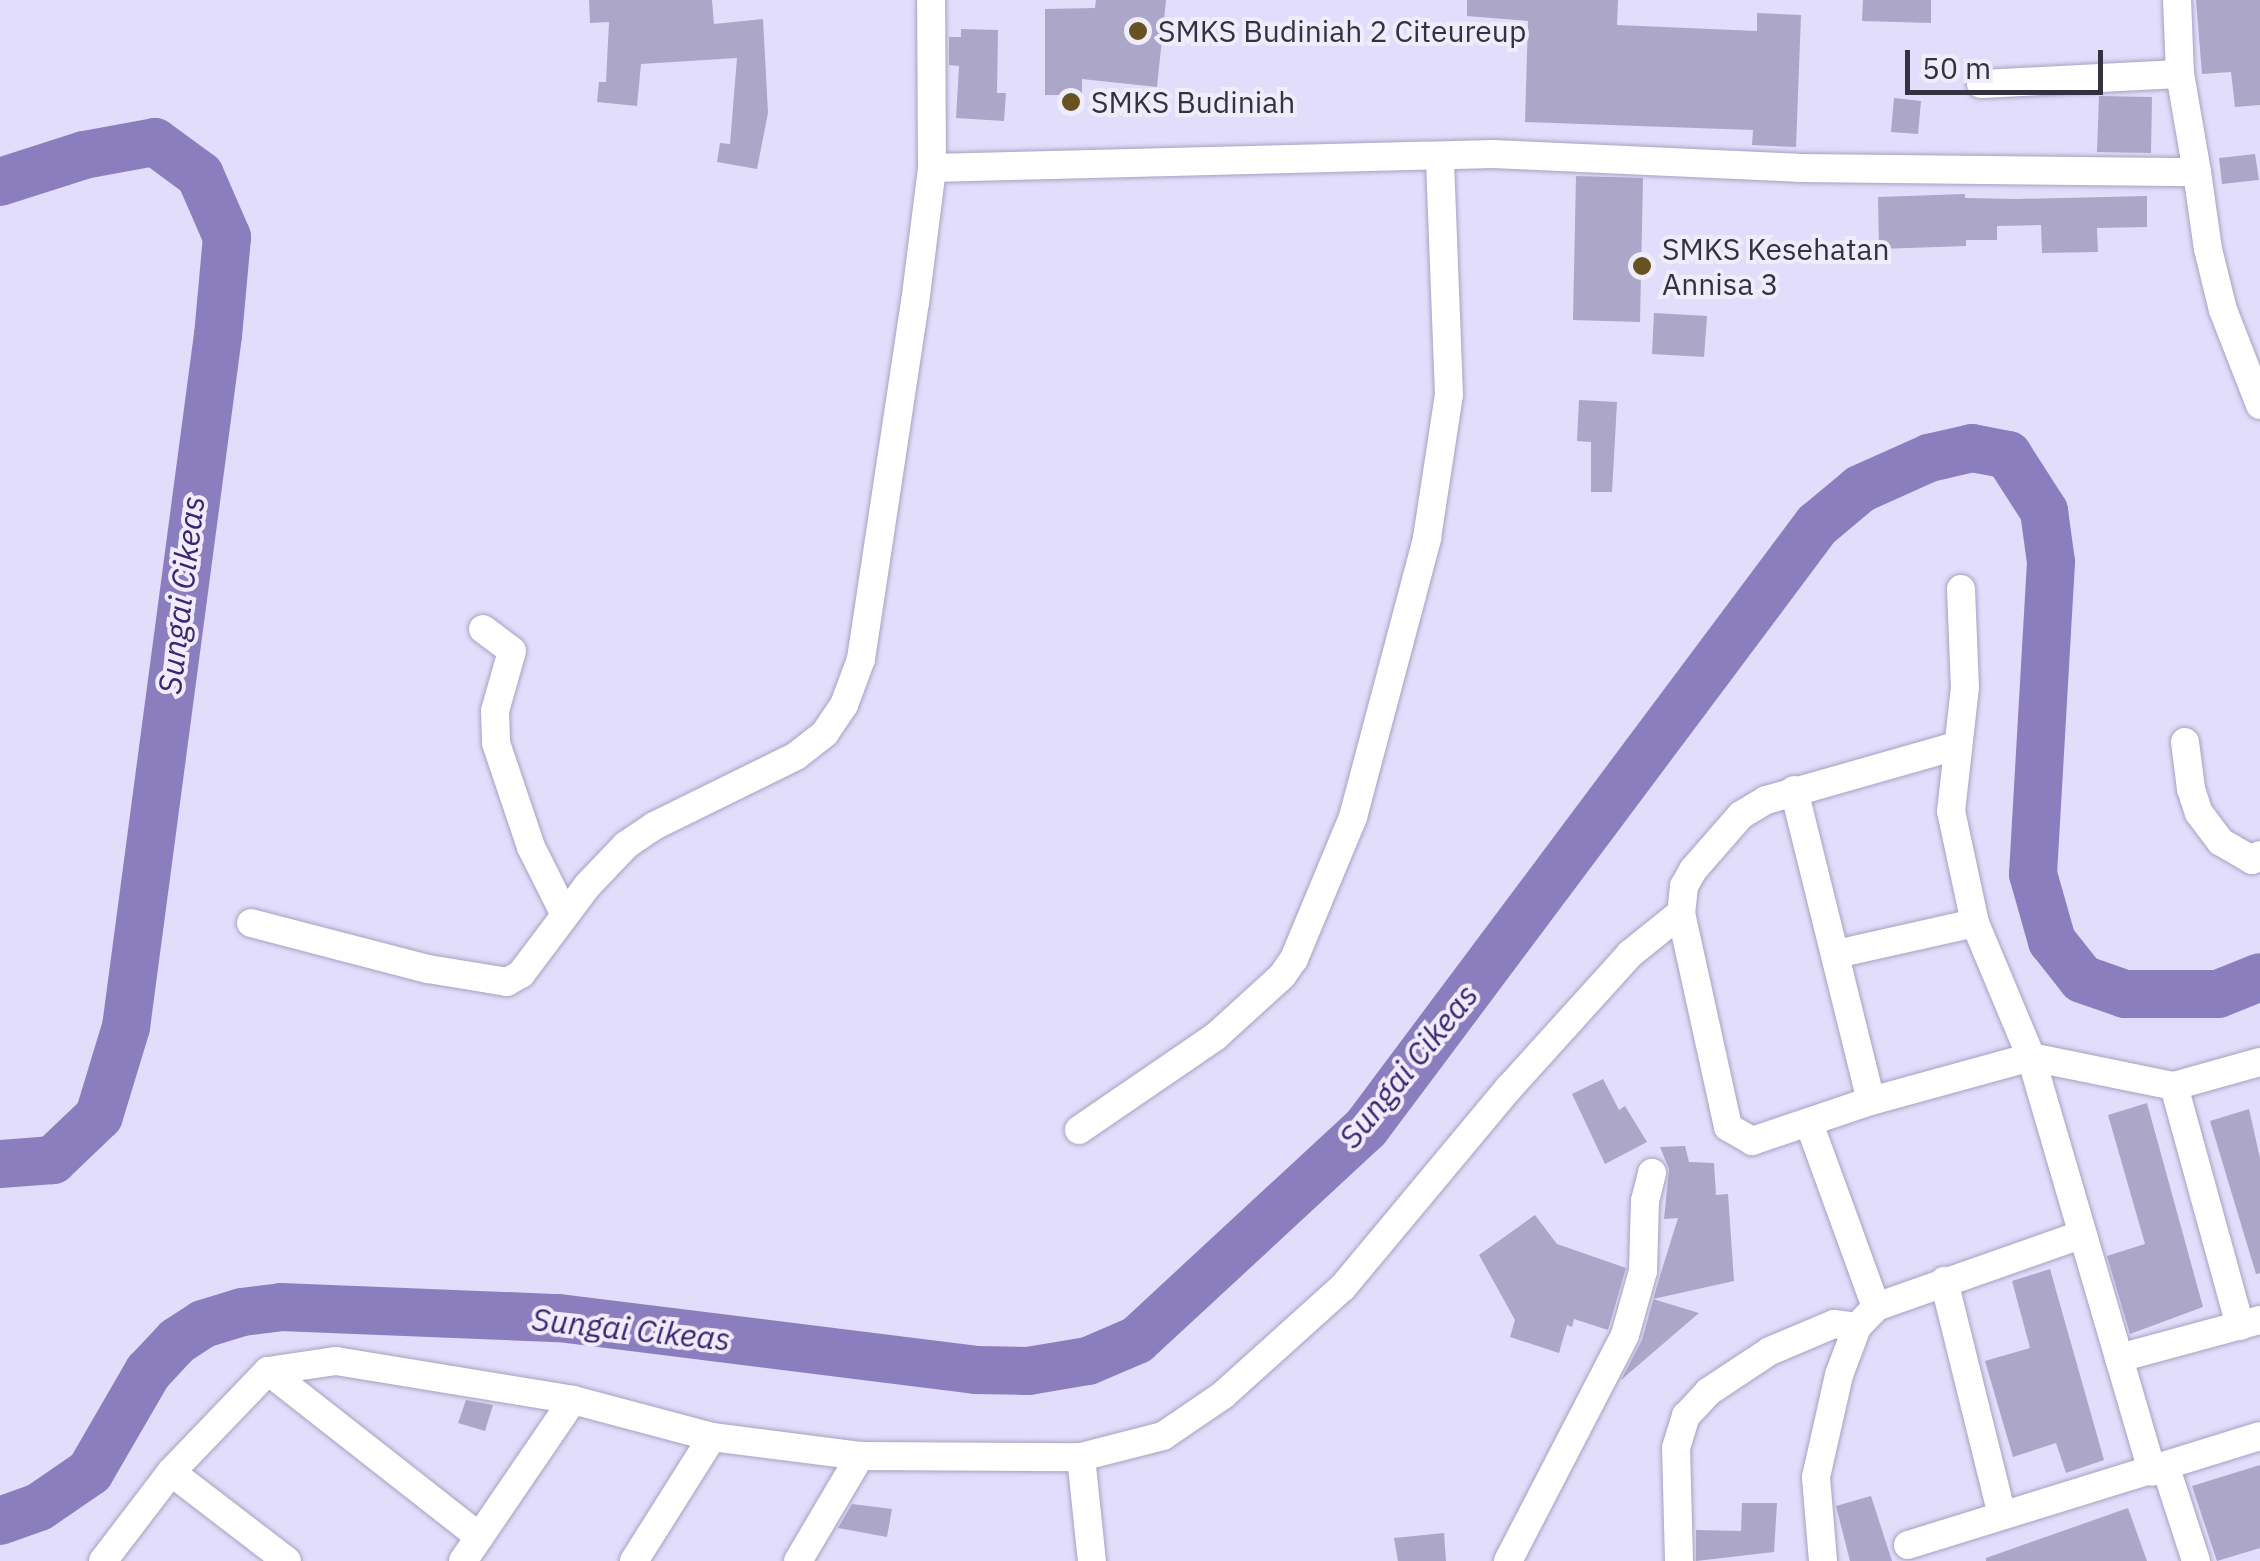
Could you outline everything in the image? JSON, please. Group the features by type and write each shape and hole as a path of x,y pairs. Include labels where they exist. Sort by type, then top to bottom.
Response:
{"street":[{"path":"251,924 498,984 521,974 565,915 626,845 654,826 796,756 825,733 844,705 862,660 932,168 931,0"},
{"path":"2177,0 2180,74 2208,249 2223,310 2260,406"},
{"path":"1981,84 2180,74"},
{"path":"932,168 1493,154 1798,168 2197,172"},
{"path":"1079,1130 1215,1037 1282,976 1294,959 1353,817 1427,538 1448,396 1440,156"},
{"path":"1961,588 1965,686 1951,812 1976,923 2031,1057 2120,1358 2196,1561"},
{"path":"483,629 512,651 496,711 496,742 530,847 565,915"},
{"path":"2184,742 2191,789 2200,812 2221,842 2252,860 2260,855"},
{"path":"1956,746 1794,790 1741,815 1693,870 1684,886 1680,912 1728,1127 1752,1141 1872,1101 2031,1057 2174,1086 2260,1062"},
{"path":"1794,790 1872,1101"},
{"path":"103,1561 172,1472 268,1370 336,1361 573,1400 712,1437 860,1456 1081,1457 1163,1436 1222,1395 1343,1287 1509,1088 1630,954 1680,912"},
{"path":"1836,954 1976,923"},
{"path":"2120,1358 2250,1323 2174,1086"},
{"path":"1808,1123 1866,1317 1839,1376 1816,1477 1823,1561"},
{"path":"1508,1561 1625,1335 1643,1270 1645,1201 1652,1173"},
{"path":"1679,1561 1676,1448 1686,1416 1708,1392 1770,1351 1834,1324 1866,1317 1944,1281 2083,1234"},
{"path":"1944,1281 2002,1515"},
{"path":"268,1370 480,1537"},
{"path":"462,1561 573,1400"},
{"path":"1908,1545 2260,1436"},
{"path":"634,1561 712,1437"},
{"path":"798,1561 860,1456"},
{"path":"1081,1457 1092,1561"},
{"path":"172,1472 287,1561"}],"building":[{"path":"589,0 712,0 714,24 763,19 768,113 757,169 717,162 720,143 730,144 737,58 641,64 637,106 597,102 599,82 606,82 609,22 590,23"},
{"path":"1096,0 1166,0 1157,87 1082,79 1082,95 1045,95 1045,9 1095,8"},
{"path":"1467,0 1618,0 1617,25 1757,31 1757,13 1801,15 1796,147 1752,145 1753,130 1525,122 1528,21 1467,16"},
{"path":"1863,0 1931,0 1931,23 1862,21"},
{"path":"2196,0 2260,0 2260,105 2235,107 2231,72 2202,74"},
{"path":"961,29 998,30 997,93 1006,93 1004,121 956,118 959,66 949,65 949,37 961,37"},
{"path":"2099,96 2152,97 2151,153 2097,152"},
{"path":"1894,98 1921,101 1918,134 1891,132"},
{"path":"2255,154 2259,180 2222,184 2219,158"},
{"path":"1576,176 1643,178 1640,322 1573,320"},
{"path":"1965,194 1965,198 2017,199 2147,196 2147,227 2097,228 2098,252 2042,253 2041,225 1997,226 1997,240 1966,240 1966,246 1879,249 1878,197"},
{"path":"1654,313 1707,316 1704,357 1652,354"},
{"path":"1579,400 1617,402 1612,492 1591,492 1591,442 1577,441"},
{"path":"1603,1079 1619,1110 1625,1106 1647,1142 1605,1164 1572,1094"},
{"path":"2147,1103 2203,1307 2130,1334 2107,1256 2145,1244 2108,1115"},
{"path":"2249,1109 2260,1158 2260,1273 2256,1274 2210,1121"},
{"path":"1685,1146 1689,1162 1714,1163 1716,1195 1728,1194 1734,1281 1653,1299 1678,1218 1664,1219 1669,1169 1660,1147"},
{"path":"1535,1215 1557,1244 1626,1268 1608,1330 1574,1319 1572,1327 1567,1325 1559,1353 1510,1337 1515,1320 1479,1255"},
{"path":"2050,1269 2104,1460 2066,1473 2056,1443 2013,1457 1985,1361 2030,1348 2012,1281"},
{"path":"1653,1299 1699,1313 1621,1380 1642,1340"},
{"path":"466,1400 493,1405 485,1431 458,1423"},
{"path":"2260,1465 2260,1548 2217,1561 2192,1486"},
{"path":"1871,1496 1892,1561 1850,1561 1836,1506"},
{"path":"1742,1503 1777,1503 1774,1552 1696,1561 1696,1530 1741,1531"},
{"path":"852,1504 892,1509 887,1537 838,1528"},
{"path":"2128,1508 2147,1561 1986,1561 1986,1558"},
{"path":"1444,1533 1446,1561 1398,1561 1394,1538"}],"waterway":[{"name":"Sungai Cikeas","path":"0,182 84,155 155,142 200,175 227,237 218,335 126,1027 99,1116 53,1160 0,1164"},
{"name":"Sungai Cikeas","path":"0,1521 39,1507 90,1472 148,1372 177,1341 203,1324 242,1312 281,1307 559,1318 976,1370 1028,1371 1088,1361 1137,1340 1366,1128 1817,525 1860,489 1929,458 1972,448 2008,455 2044,511 2051,562 2033,874 2052,941 2082,979 2125,994 2218,994 2260,977"}],"place":[{"name":"SMKS Budiniah 2 Citeureup","path":"1138,31"},
{"name":"SMKS Budiniah","path":"1071,102"},
{"name":"SMKS Kesehatan Annisa 3","path":"1642,266"}]}
